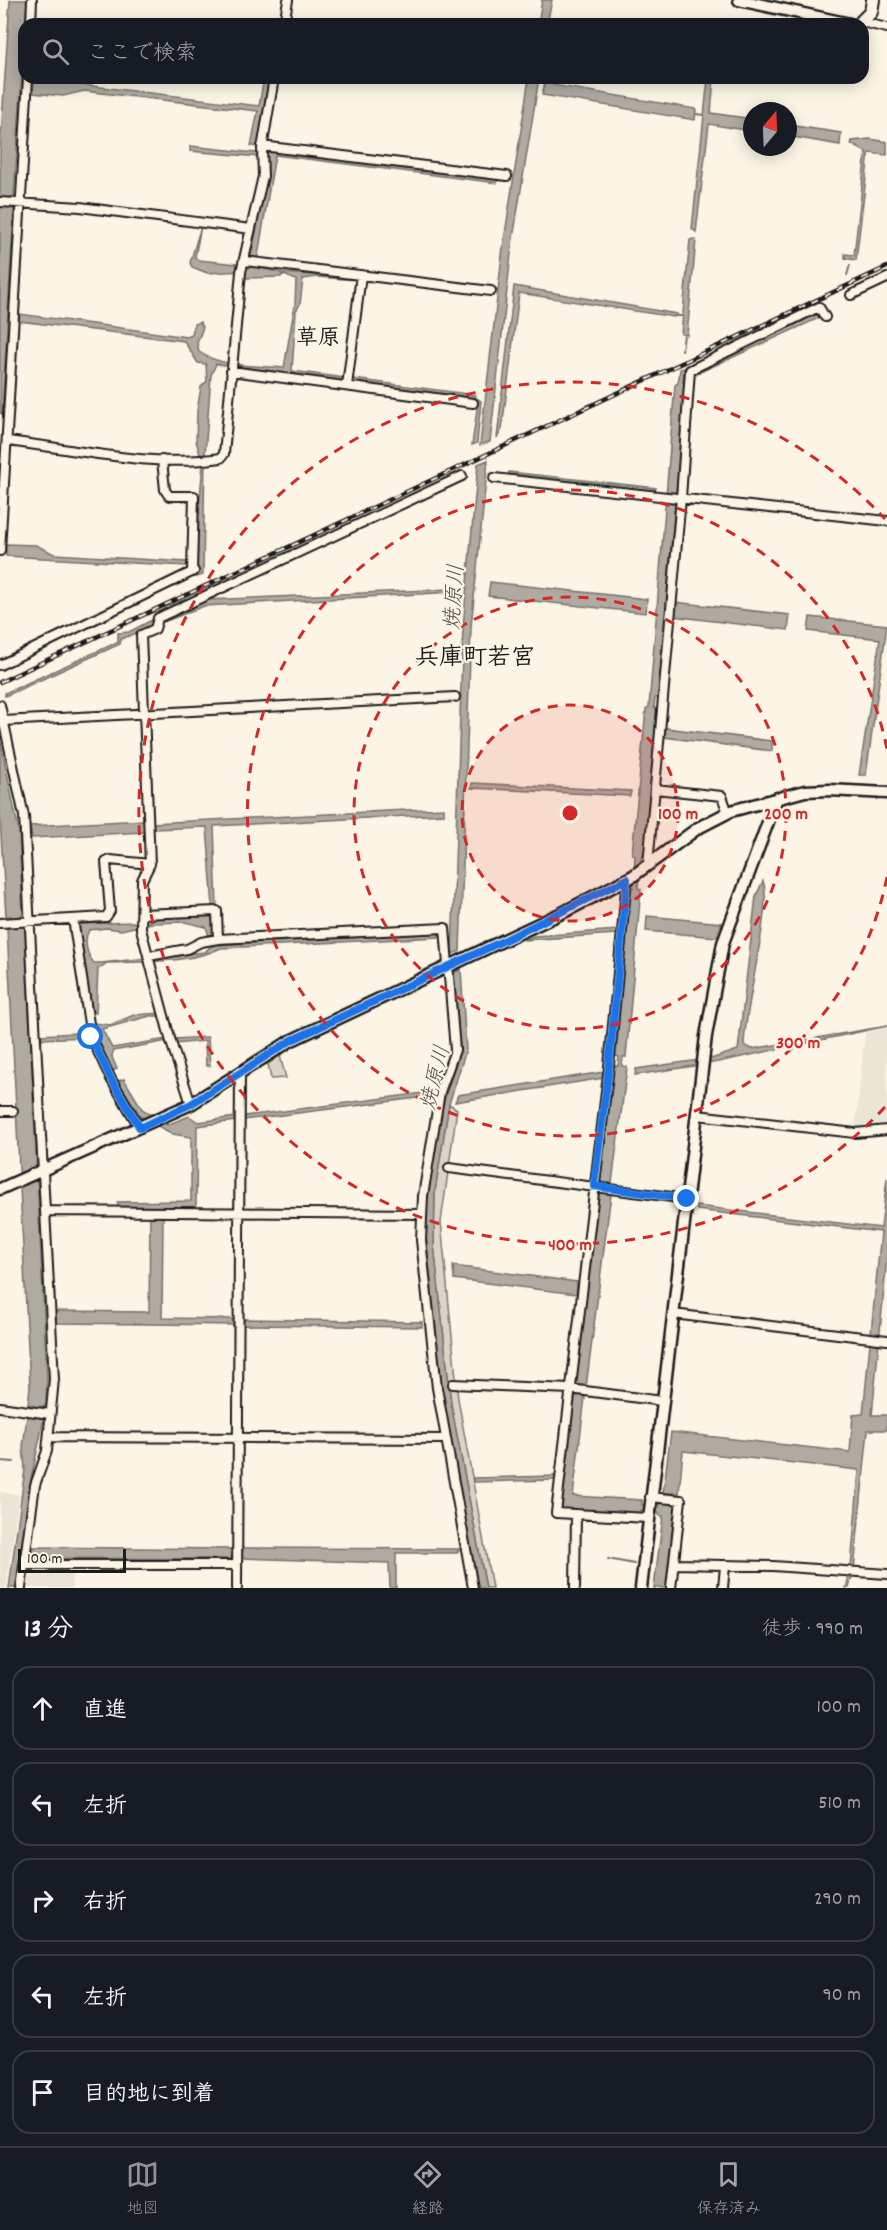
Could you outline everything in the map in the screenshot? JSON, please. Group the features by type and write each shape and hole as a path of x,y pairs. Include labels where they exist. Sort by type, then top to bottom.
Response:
{"main road":[{"path":"862,18 871,12 873,0"}],"street":[{"path":"31,18 32,0"},
{"path":"285,18 288,0"},
{"path":"739,0 829,18"},
{"path":"869,25 887,28"},
{"path":"0,551 7,441 4,419 28,84"},
{"path":"7,441 162,460 204,460 221,458 225,454 231,371 248,265 251,230 263,176 262,152 273,84"},
{"path":"262,152 507,176"},
{"path":"0,202 80,207 251,230"},
{"path":"248,265 361,275 491,291"},
{"path":"348,382 361,275"},
{"path":"851,295 887,278"},
{"path":"648,1518 556,1513 609,1066 637,873 655,789 690,370 819,307 825,317"},
{"path":"231,371 348,382 473,403"},
{"path":"0,665 190,575 193,571 194,496 169,496 165,489 162,460"},
{"path":"191,1104 141,922 142,880 150,864 139,639 157,623 202,597 462,476"},
{"path":"494,478 887,521"},
{"path":"3,721 455,697"},
{"path":"0,705 24,816 26,921 46,1211 54,1379 46,1413 49,1437 35,1485 21,1588"},
{"path":"655,789 722,796 728,813"},
{"path":"0,1189 191,1104 290,1041 464,959 637,873 698,828 728,813 777,798 829,790 887,794"},
{"path":"641,1588 697,1115 721,956 751,886 775,812 777,798"},
{"path":"0,922 109,915 106,862 110,860 150,864"},
{"path":"141,922 217,911 218,939"},
{"path":"73,919 90,1034 111,1079 150,1124"},
{"path":"150,960 187,950 201,942 218,939 445,928 455,1050 440,1092 422,1214 421,1240 431,1308 437,1388 474,1588"},
{"path":"237,1588 240,1072"},
{"path":"0,1111 13,1111"},
{"path":"697,1115 855,1133 887,1130"},
{"path":"449,1168 687,1199"},
{"path":"46,1211 422,1214"},
{"path":"673,1314 884,1340"},
{"path":"453,1384 570,1389 662,1401"},
{"path":"0,1407 46,1413"},
{"path":"49,1437 446,1439"},
{"path":"650,1497 681,1500 676,1564 671,1588"},
{"path":"575,1588 576,1514"},
{"path":"24,1565 237,1558"},
{"path":"676,1564 887,1574"},
{"path":"723,1588 725,1566"}],"shaded area":[{"path":"10,0 27,0 26,18 18,18 18,84 21,84 14,196 10,197 11,209 14,209 2,414 0,413 0,151"},
{"path":"542,0 552,0 548,18 539,18"},
{"path":"34,84 76,84 259,106 263,84 269,84 258,147 251,146 258,111 84,91 63,96 33,93"},
{"path":"528,84 538,84 512,245 490,442 480,445 503,247"},
{"path":"545,84 553,84 696,109 695,120 542,95"},
{"path":"707,84 713,84 711,113 743,118 743,130 709,124 696,232 692,229"},
{"path":"797,126 841,133 840,145 797,138"},
{"path":"870,139 887,142 887,155 869,153 856,260 845,258 845,254 854,255 866,152 851,144 852,141"},
{"path":"190,146 265,154 268,151 498,180 497,183 275,155 256,267 282,273 356,278 357,280 317,277 303,279 300,304 296,311 292,371 476,395 475,397 481,401 477,443 472,445 478,402 474,398 216,364 211,375 205,454 203,575 197,577 194,564 203,464 196,441 197,411 201,387 207,381 206,364 198,363 184,341 19,321 20,314 187,337 192,335 194,324 200,322 203,327 197,343 199,352 208,357 240,365 284,368 295,304 296,280 282,274 281,277 245,278 244,271 207,273 192,267 190,263 201,226 195,257 198,260 237,264 244,268 254,267 255,260 251,256 257,227 260,157 190,151"},
{"path":"690,240 696,240 687,335 681,334"},
{"path":"514,286 677,314 674,317 519,293 502,429 497,438"},
{"path":"817,314 819,318 696,374 695,371"},
{"path":"684,368 683,383 686,384 676,493 673,494 672,502 675,503 658,697 655,698 654,707 657,710 644,855 641,857 638,888 641,889 626,1057 623,1057 622,1066 627,1067 612,1183 608,1183 606,1193 611,1194 586,1387 583,1387 581,1395 585,1397 573,1496 642,1500 642,1505 659,1507 660,1501 669,1502 669,1493 663,1493 671,1432 850,1452 853,1415 863,1414 881,1232 697,1210 697,1206 881,1228 887,1178 887,1257 872,1415 887,1415 887,1430 868,1430 854,1569 849,1588 846,1588 851,1568 859,1470 683,1451 679,1493 672,1493 671,1502 676,1505 667,1588 654,1588 663,1516 658,1512 561,1509 574,1396 577,1396 578,1387 574,1387 598,1192 602,1192 603,1182 600,1182 613,1066 618,1066 619,1057 616,1056 630,888 633,888 635,856 632,854 646,709 649,707 675,385 678,383 680,369"},
{"path":"488,460 471,627 460,951 452,954 463,627 478,464"},
{"path":"509,472 656,488 654,492 509,476"},
{"path":"6,544 36,545 54,554 187,562 187,566 6,556"},
{"path":"490,582 647,599 646,613 488,596"},
{"path":"451,589 454,592 204,606 121,639 120,644 5,696 5,693 118,642 118,633 129,632 150,621 162,621 200,602 199,594 204,591 206,600"},
{"path":"674,602 790,615 788,630 673,616"},
{"path":"810,617 887,625 866,775 859,775 880,639 808,631"},
{"path":"666,728 772,741 772,751 664,737"},
{"path":"0,738 19,832 23,914 20,916 20,927 25,927 47,1378 46,1406 41,1406 40,1418 44,1419 31,1479 17,1588 9,1588 25,1469 23,1447 27,1416 32,1416 33,1405 28,1404 30,1387 7,928 12,927 11,916 6,916 0,819"},
{"path":"472,783 631,791 630,796 471,788"},
{"path":"444,808 444,814 214,826 217,907 213,907 207,827 153,829 153,823"},
{"path":"144,820 144,832 32,838 30,826"},
{"path":"763,881 764,911 744,1045 752,1049 887,1026 713,1063 635,1075 636,1069 714,1058 738,1050 756,896"},
{"path":"213,916 214,934 209,936 206,927 185,922 152,923 121,930 107,928 89,930 86,943 89,956 94,963 101,963 205,952 211,946 219,945 439,933 439,937 221,948 180,959 107,963 98,969 96,1013 93,1013 77,928 80,924 133,922 141,925 152,919"},
{"path":"647,916 722,923 717,937 646,931"},
{"path":"618,930 617,934 524,940 534,936"},
{"path":"461,969 466,1050 449,1104 435,1191 434,1245 451,1404 486,1588 478,1588 444,1408 425,1225 427,1195 442,1107 460,1051 454,973"},
{"path":"161,1013 161,1016 150,1016 102,1029 112,1048 167,1039 168,1041 113,1051 112,1057 117,1069 112,1071 95,1033 86,1037 42,1039 41,1035 94,1032 94,1023 110,1025 134,1015"},
{"path":"887,1026 887,1126 855,1131 865,1033"},
{"path":"208,1037 210,1066 206,1066 205,1041 175,1044 175,1039"},
{"path":"280,1056 286,1078 271,1079 268,1064"},
{"path":"604,1072 603,1078 455,1102 458,1095"},
{"path":"124,1079 142,1109 167,1125 189,1116 198,1122 431,1092 432,1096 197,1126 196,1207 158,1207 158,1216 163,1217 162,1318 234,1319 235,1321 244,1321 244,1319 422,1322 422,1327 56,1323 56,1311 149,1312 150,1216 156,1216 156,1207 119,1207 117,1202 191,1201 191,1137 173,1134 141,1117 118,1081"},
{"path":"449,1104 457,1109 441,1222 458,1399 492,1588 486,1588 451,1404 434,1245 435,1191"},
{"path":"453,1266 577,1282 576,1294 454,1279"},
{"path":"555,1476 555,1480 473,1482 473,1478"},
{"path":"0,1492 19,1495 6,1588 0,1588"},
{"path":"33,1547 231,1549 232,1553 242,1553 243,1548 459,1549 457,1553 396,1553 396,1588 390,1588 389,1563 242,1558 242,1555 232,1555 231,1559 33,1558"},
{"path":"28,1567 72,1568 72,1588 26,1588"}],"waterway":[{"path":"696,114 704,115"},
{"path":"847,275 850,265"},
{"path":"675,316 683,316"},
{"path":"682,350 684,335"},
{"path":"90,627 98,623"},
{"path":"0,1461 14,1462"},
{"path":"608,1559 634,1564"}],"railway":[{"path":"0,682 887,267"}],"district":[{"name":"草原","path":"318,339"},
{"name":"兵庫町若宮","path":"475,659"}],"route":[{"path":"91,1037 97,1053 140,1128 219,1088 267,1053 290,1041 566,911 627,879 609,1066 594,1186 687,1199"}],"water label":[{"name":"焼原川","path":"456,597"},
{"name":"焼原川","path":"437,1078"}]}
